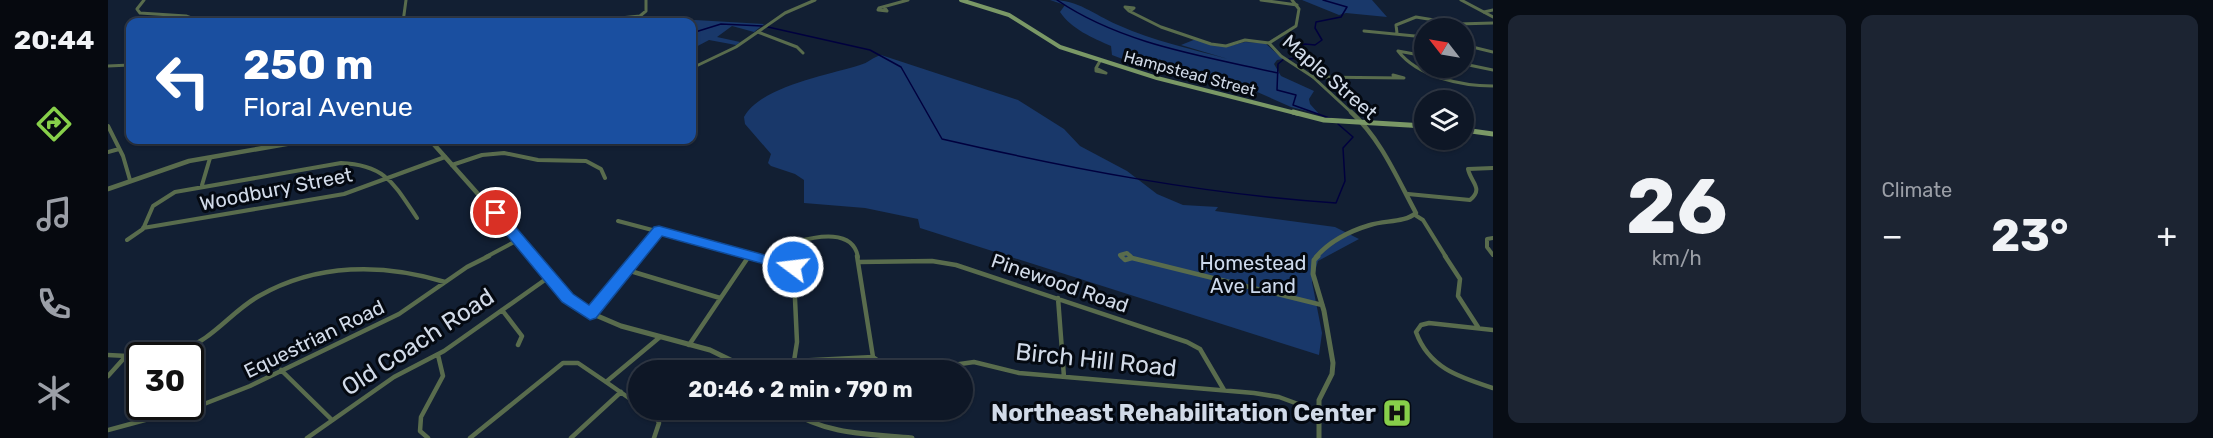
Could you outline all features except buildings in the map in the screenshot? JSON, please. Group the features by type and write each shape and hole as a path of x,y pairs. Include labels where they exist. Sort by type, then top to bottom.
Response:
{"main road":[{"name":"Hampstead Street","path":"961,0 1009,15 1060,46 1100,61 1306,117 1365,125 1414,126"},
{"path":"1474,131 1493,134"}],"street":[{"path":"144,0 137,9 140,13 191,18"},
{"path":"404,18 406,0"},
{"path":"620,18 640,16 646,11 646,0"},
{"path":"696,66 736,47 785,13 815,0"},
{"path":"884,7 908,0"},
{"name":"Maple Street","path":"1292,0 1300,12 1296,26 1269,43 1281,56 1313,77 1365,125 1408,194 1416,210 1415,215"},
{"path":"1462,0 1468,0"},
{"path":"1462,0 1493,17"},
{"path":"1256,1 1297,5"},
{"path":"1484,12 1493,10"},
{"path":"1130,12 1163,28 1184,33 1211,44 1227,46 1245,40 1269,43"},
{"path":"1397,33 1395,28 1397,24 1414,17 1458,24 1493,23"},
{"path":"1360,28 1365,31 1414,35"},
{"path":"758,32 797,46 803,53"},
{"path":"1474,47 1493,52"},
{"path":"1414,54 1398,51 1404,58 1414,63"},
{"path":"1096,68 1100,61"},
{"path":"108,66 126,65"},
{"path":"1474,66 1493,70"},
{"path":"1313,77 1394,77"},
{"path":"1442,78 1467,86 1493,86"},
{"path":"108,126 130,180"},
{"path":"108,189 130,180 210,157 286,144"},
{"path":"434,144 573,303 590,314 731,360"},
{"path":"108,152 119,149"},
{"path":"452,165 483,154 503,153 539,160 585,161 597,166 605,178"},
{"path":"202,185 210,157"},
{"name":"Woodbury Street","path":"143,229 344,194 445,157"},
{"path":"127,240 143,229 148,211 158,201 180,190 340,163 372,165 389,178 417,218"},
{"path":"1408,194 1470,200 1477,194 1478,189 1468,169 1493,168"},
{"path":"1319,438 1317,411 1320,394 1332,374 1333,363 1323,305 1313,269 1316,256 1322,249 1373,223 1415,215 1423,220 1460,279 1458,296 1478,327"},
{"path":"618,222 659,230 793,267"},
{"path":"590,314 659,230"},
{"path":"794,360 797,342 793,248 797,242 826,238 852,242 857,250 873,357 814,360"},
{"path":"1493,238 1487,239 1487,242 1493,255"},
{"name":"Equestrian Road","path":"108,430 224,397 384,322 484,256 518,240"},
{"path":"689,346 748,255"},
{"path":"1132,258 1323,305"},
{"name":"Pinewood Road","path":"859,262 949,263 1198,346 1224,390"},
{"path":"198,342 258,296 283,283 316,273 347,269 399,271 421,274 446,283"},
{"path":"627,270 720,298"},
{"name":"Old Coach Road","path":"309,437 394,377 438,355 549,277"},
{"path":"1058,298 1064,377"},
{"path":"502,310 522,336 518,345"},
{"path":"1493,330 1429,323 1421,325 1416,332 1426,356 1443,370 1493,388"},
{"path":"606,382 660,337"},
{"path":"108,355 126,356"},
{"path":"428,438 419,426 423,411 443,376 444,370 438,355"},
{"path":"108,376 126,356"},
{"name":"Birch Hill Road","path":"873,357 882,365 902,369 938,369 974,362 1012,372 1224,390 1272,396 1317,411"},
{"path":"470,438 567,362 578,363 628,397"},
{"path":"281,370 333,420"},
{"path":"571,438 621,392"},
{"path":"654,438 659,423 658,420"},
{"path":"805,420 824,426 912,438"}],"green space":[{"path":"1050,0 1070,2 1145,36 1228,59 1181,45 1196,39 1225,47 1245,42 1265,43 1283,59 1277,60 1274,64 1281,76 1314,91 1309,99 1310,104 1319,114 1291,107 1255,91 1221,87 1217,83 1154,71 1112,55 1111,46 1083,32 1065,18 1060,12 1065,5"},
{"path":"1302,0 1372,0 1387,17 1346,13 1339,15"},
{"path":"696,20 764,24 754,32 732,26 717,37 740,42 736,45 709,40 696,47"},
{"name":"Homestead Ave Land","path":"881,55 1018,100 1064,129 1080,146 1127,171 1157,194 1183,205 1218,207 1215,211 1335,227 1359,239 1318,261 1312,282 1322,333 1319,355 920,228 918,219 865,208 804,203 804,180 768,163 771,154 745,124 744,117 765,97 780,90 863,64"}],"waterway":[{"path":"1057,0 1108,28 1135,38 1163,47 1278,73"},
{"path":"1289,59 1297,58 1295,48 1305,44 1315,45 1322,40 1315,28 1316,22 1341,17 1347,7 1323,0"},
{"path":"696,32 721,24 762,26"},
{"path":"768,27 870,50 901,67 942,139 1138,179 1236,193 1336,203 1345,181 1343,148 1353,137 1338,124"},
{"path":"1278,73 1278,64 1284,59"},
{"path":"1278,73 1277,90 1296,95 1293,105 1332,119"}],"place":[{"name":"Northeast Rehabilitation Center","path":"1397,413"}],"route":[{"path":"496,213 568,298 590,314 659,230 793,267"}]}
